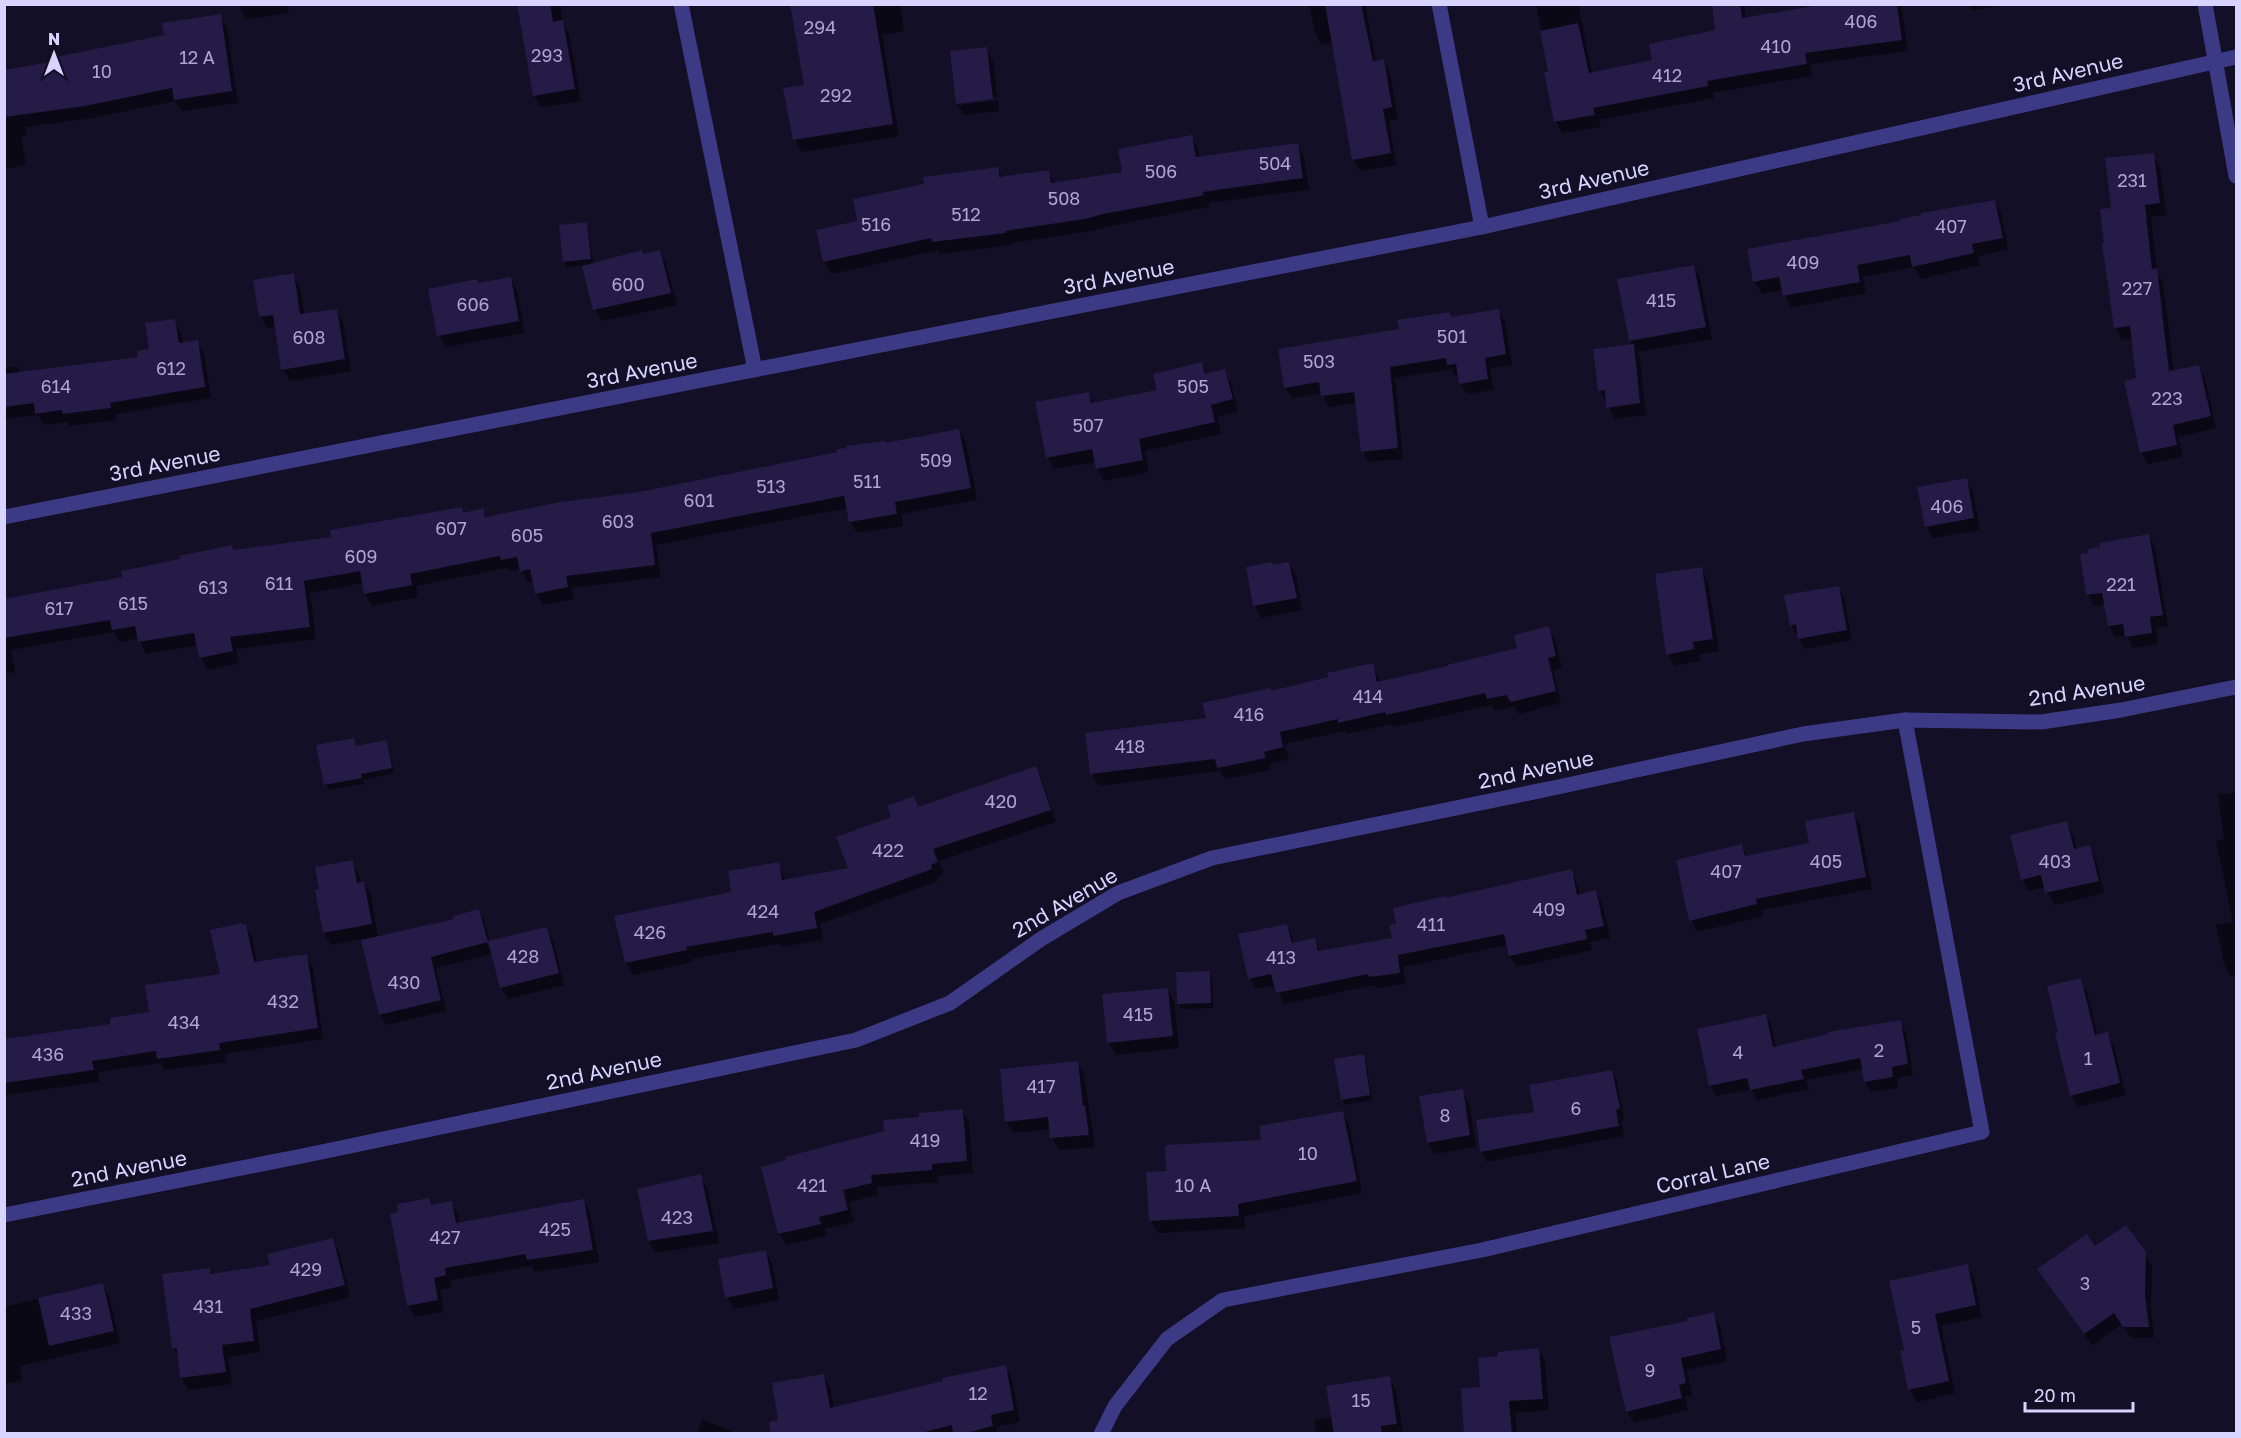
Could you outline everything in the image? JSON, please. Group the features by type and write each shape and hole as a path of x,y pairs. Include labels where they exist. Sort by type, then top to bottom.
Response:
{"street":[{"path":"681,4 755,370"},
{"path":"1439,4 1482,227"},
{"path":"2205,4 2236,176"},
{"name":"3rd Avenue","path":"4,518 1482,227 2236,57"},
{"name":"2nd Avenue","path":"4,1215 307,1155 856,1040 950,1003 1041,939 1118,893 1212,858 1803,734 1905,720 2041,722 2121,710 2236,687"},
{"name":"Corral Lane","path":"1101,1434 1115,1406 1167,1340 1223,1300 1482,1250 1982,1132 1905,720"}],"building":[{"path":"517,4 550,4 553,22 563,20 575,89 533,96"},
{"path":"790,4 873,4 893,124 793,140 783,88 804,85"},
{"path":"1325,4 1361,4 1373,61 1384,59 1392,107 1383,109 1391,153 1352,160"},
{"path":"1712,4 1740,4 1742,18 1826,4 1897,4 1902,40 1805,53 1807,64 1707,81 1708,86 1593,108 1595,115 1554,122 1544,72 1548,72 1540,31 1578,23 1589,73 1652,60 1649,44 1715,30"},
{"path":"221,14 232,91 174,100 172,88 85,106 4,117 4,70 56,61 56,57 164,35 162,23"},
{"path":"987,47 993,99 956,104 950,51"},
{"path":"1192,135 1196,157 1298,143 1303,178 1203,192 1204,195 1190,198 1085,219 1005,231 1006,233 932,242 931,238 823,262 816,230 857,221 853,199 924,184 923,177 999,167 999,177 1049,170 1051,183 1122,172 1118,149"},
{"path":"2154,153 2160,203 2145,205 2152,269 2157,268 2169,371 2199,365 2211,416 2173,425 2177,445 2140,453 2124,381 2136,378 2130,326 2114,328 2102,243 2104,243 2100,209 2111,208 2105,158"},
{"path":"1995,200 2003,238 1972,244 1974,253 1912,267 1910,255 1857,265 1860,282 1783,296 1779,277 1753,282 1747,249 1900,221 1900,219 1921,215 1921,213"},
{"path":"587,222 591,259 563,262 559,225"},
{"path":"642,250 643,254 660,250 671,293 593,310 582,266"},
{"path":"1694,265 1706,327 1629,341 1617,279"},
{"path":"294,273 300,314 337,309 345,359 281,370 273,315 259,317 253,280"},
{"path":"511,277 519,321 437,336 428,289 477,279 478,283"},
{"path":"1499,309 1506,354 1485,358 1488,379 1459,384 1456,364 1447,365 1446,358 1390,367 1398,448 1361,452 1354,392 1321,396 1319,382 1284,388 1278,349 1399,329 1397,320 1450,312 1451,317"},
{"path":"175,319 179,343 198,340 205,387 110,403 111,408 62,414 62,410 35,414 34,403 4,407 4,374 138,357 137,351 149,349 145,323"},
{"path":"1634,344 1640,403 1606,408 1605,390 1598,391 1593,349"},
{"path":"1202,362 1205,374 1225,369 1233,399 1211,405 1215,422 1139,439 1143,460 1096,469 1092,449 1046,458 1035,402 1089,392 1091,403 1157,390 1153,374"},
{"path":"959,429 971,488 895,502 897,514 849,522 844,496 651,533 655,565 566,576 568,587 535,594 530,569 520,572 517,557 501,560 500,556 410,574 412,585 364,594 360,571 304,581 310,627 230,637 233,651 199,658 194,633 138,642 135,626 112,630 110,620 4,638 4,599 122,577 121,571 180,559 179,556 232,545 233,550 331,537 330,530 462,507 463,513 484,508 485,517 561,502 639,492 837,452 837,449 847,448 846,446 885,441 885,443"},
{"path":"1967,478 1974,518 1925,527 1917,487"},
{"path":"2149,534 2163,615 2150,617 2152,633 2125,637 2123,624 2108,626 2102,593 2086,595 2080,554 2088,553 2088,549 2100,547 2100,543"},
{"path":"1272,562 1273,565 1289,562 1297,598 1253,606 1246,567"},
{"path":"1702,567 1713,639 1693,642 1694,649 1666,655 1655,574"},
{"path":"1839,586 1847,630 1798,639 1796,624 1790,626 1784,595"},
{"path":"1549,626 1556,656 1548,658 1556,691 1511,702 1506,695 1487,699 1485,693 1386,715 1385,712 1338,723 1338,719 1280,732 1283,747 1264,752 1266,758 1217,768 1215,759 1090,774 1085,733 1206,718 1202,703 1270,688 1271,691 1328,677 1327,673 1373,663 1377,682 1448,666 1517,648 1514,635"},
{"path":"354,738 356,746 387,740 392,768 361,774 362,778 324,785 316,745"},
{"path":"1036,766 1051,810 933,849 938,862 931,865 932,869 814,912 817,928 773,936 773,932 686,947 687,950 625,963 614,916 731,892 728,871 779,862 782,880 848,868 836,837 891,817 887,806 914,796 918,807"},
{"path":"1854,812 1866,877 1756,899 1757,904 1689,921 1676,860 1742,844 1745,856 1809,843 1805,821"},
{"path":"2067,821 2074,849 2090,845 2099,881 2045,893 2041,875 2021,880 2010,835"},
{"path":"353,860 357,883 364,881 372,924 323,933 315,890 319,889 315,867"},
{"path":"1572,869 1577,895 1596,890 1604,926 1585,930 1587,939 1509,956 1504,934 1398,955 1400,973 1369,977 1368,974 1276,993 1271,974 1248,979 1238,934 1287,924 1292,943 1315,938 1318,951 1392,938 1389,925 1396,924 1393,908"},
{"path":"479,909 488,942 431,957 441,1000 379,1015 361,940 454,919 453,916"},
{"path":"246,924 254,962 307,954 318,1028 219,1043 220,1050 157,1059 156,1051 92,1061 94,1070 4,1083 4,1039 110,1024 110,1018 149,1012 145,985 220,974 210,930"},
{"path":"547,927 559,973 500,988 488,941"},
{"path":"1210,971 1211,1003 1177,1004 1176,972"},
{"path":"2081,978 2095,1035 2108,1032 2120,1083 2070,1096 2047,986"},
{"path":"1168,988 1173,1036 1107,1043 1102,994"},
{"path":"1766,1014 1773,1047 1828,1034 1828,1032 1901,1020 1908,1064 1892,1067 1893,1077 1864,1082 1860,1058 1801,1070 1804,1079 1750,1090 1747,1078 1709,1086 1697,1029"},
{"path":"1364,1054 1370,1095 1341,1100 1334,1059"},
{"path":"1078,1061 1089,1135 1050,1138 1048,1117 1005,1122 1000,1069"},
{"path":"1612,1070 1620,1108 1616,1110 1619,1126 1480,1152 1476,1120 1534,1112 1529,1085"},
{"path":"1463,1089 1470,1135 1427,1143 1419,1096"},
{"path":"963,1109 967,1161 932,1164 932,1170 871,1175 872,1183 843,1190 848,1210 819,1217 821,1224 778,1234 761,1167 786,1160 785,1157 884,1131 883,1120 919,1117 919,1113"},
{"path":"1343,1111 1357,1181 1238,1204 1239,1216 1149,1221 1146,1172 1166,1171 1165,1145 1261,1140 1259,1126"},
{"path":"701,1174 713,1231 648,1241 637,1189"},
{"path":"429,1198 431,1205 452,1201 456,1223 584,1199 593,1250 527,1260 525,1254 445,1268 446,1275 434,1278 438,1300 407,1306 390,1214 398,1212 397,1204"},
{"path":"2126,1225 2146,1252 2145,1295 2149,1327 2123,1327 2114,1313 2084,1334 2037,1269 2087,1234 2095,1246"},
{"path":"333,1238 345,1285 250,1309 254,1341 222,1345 226,1372 180,1378 177,1349 172,1348 162,1274 210,1268 210,1274 270,1265 267,1254"},
{"path":"766,1250 773,1288 725,1298 718,1259"},
{"path":"1968,1264 1976,1305 1935,1314 1949,1381 1908,1390 1900,1351 1904,1350 1889,1281"},
{"path":"103,1283 114,1331 49,1346 38,1298"},
{"path":"1714,1312 1721,1349 1681,1358 1686,1383 1679,1385 1682,1398 1626,1412 1609,1337 1687,1321 1687,1318"},
{"path":"1539,1348 1543,1399 1509,1401 1512,1434 1464,1434 1461,1388 1480,1387 1478,1358 1498,1356 1498,1352"},
{"path":"1006,1365 1014,1410 991,1415 993,1426 962,1434 953,1434 952,1425 917,1434 771,1434 769,1422 778,1420 772,1383 824,1374 830,1408 943,1381 942,1378"},
{"path":"1390,1376 1397,1424 1381,1426 1382,1434 1334,1434 1326,1386"}]}
